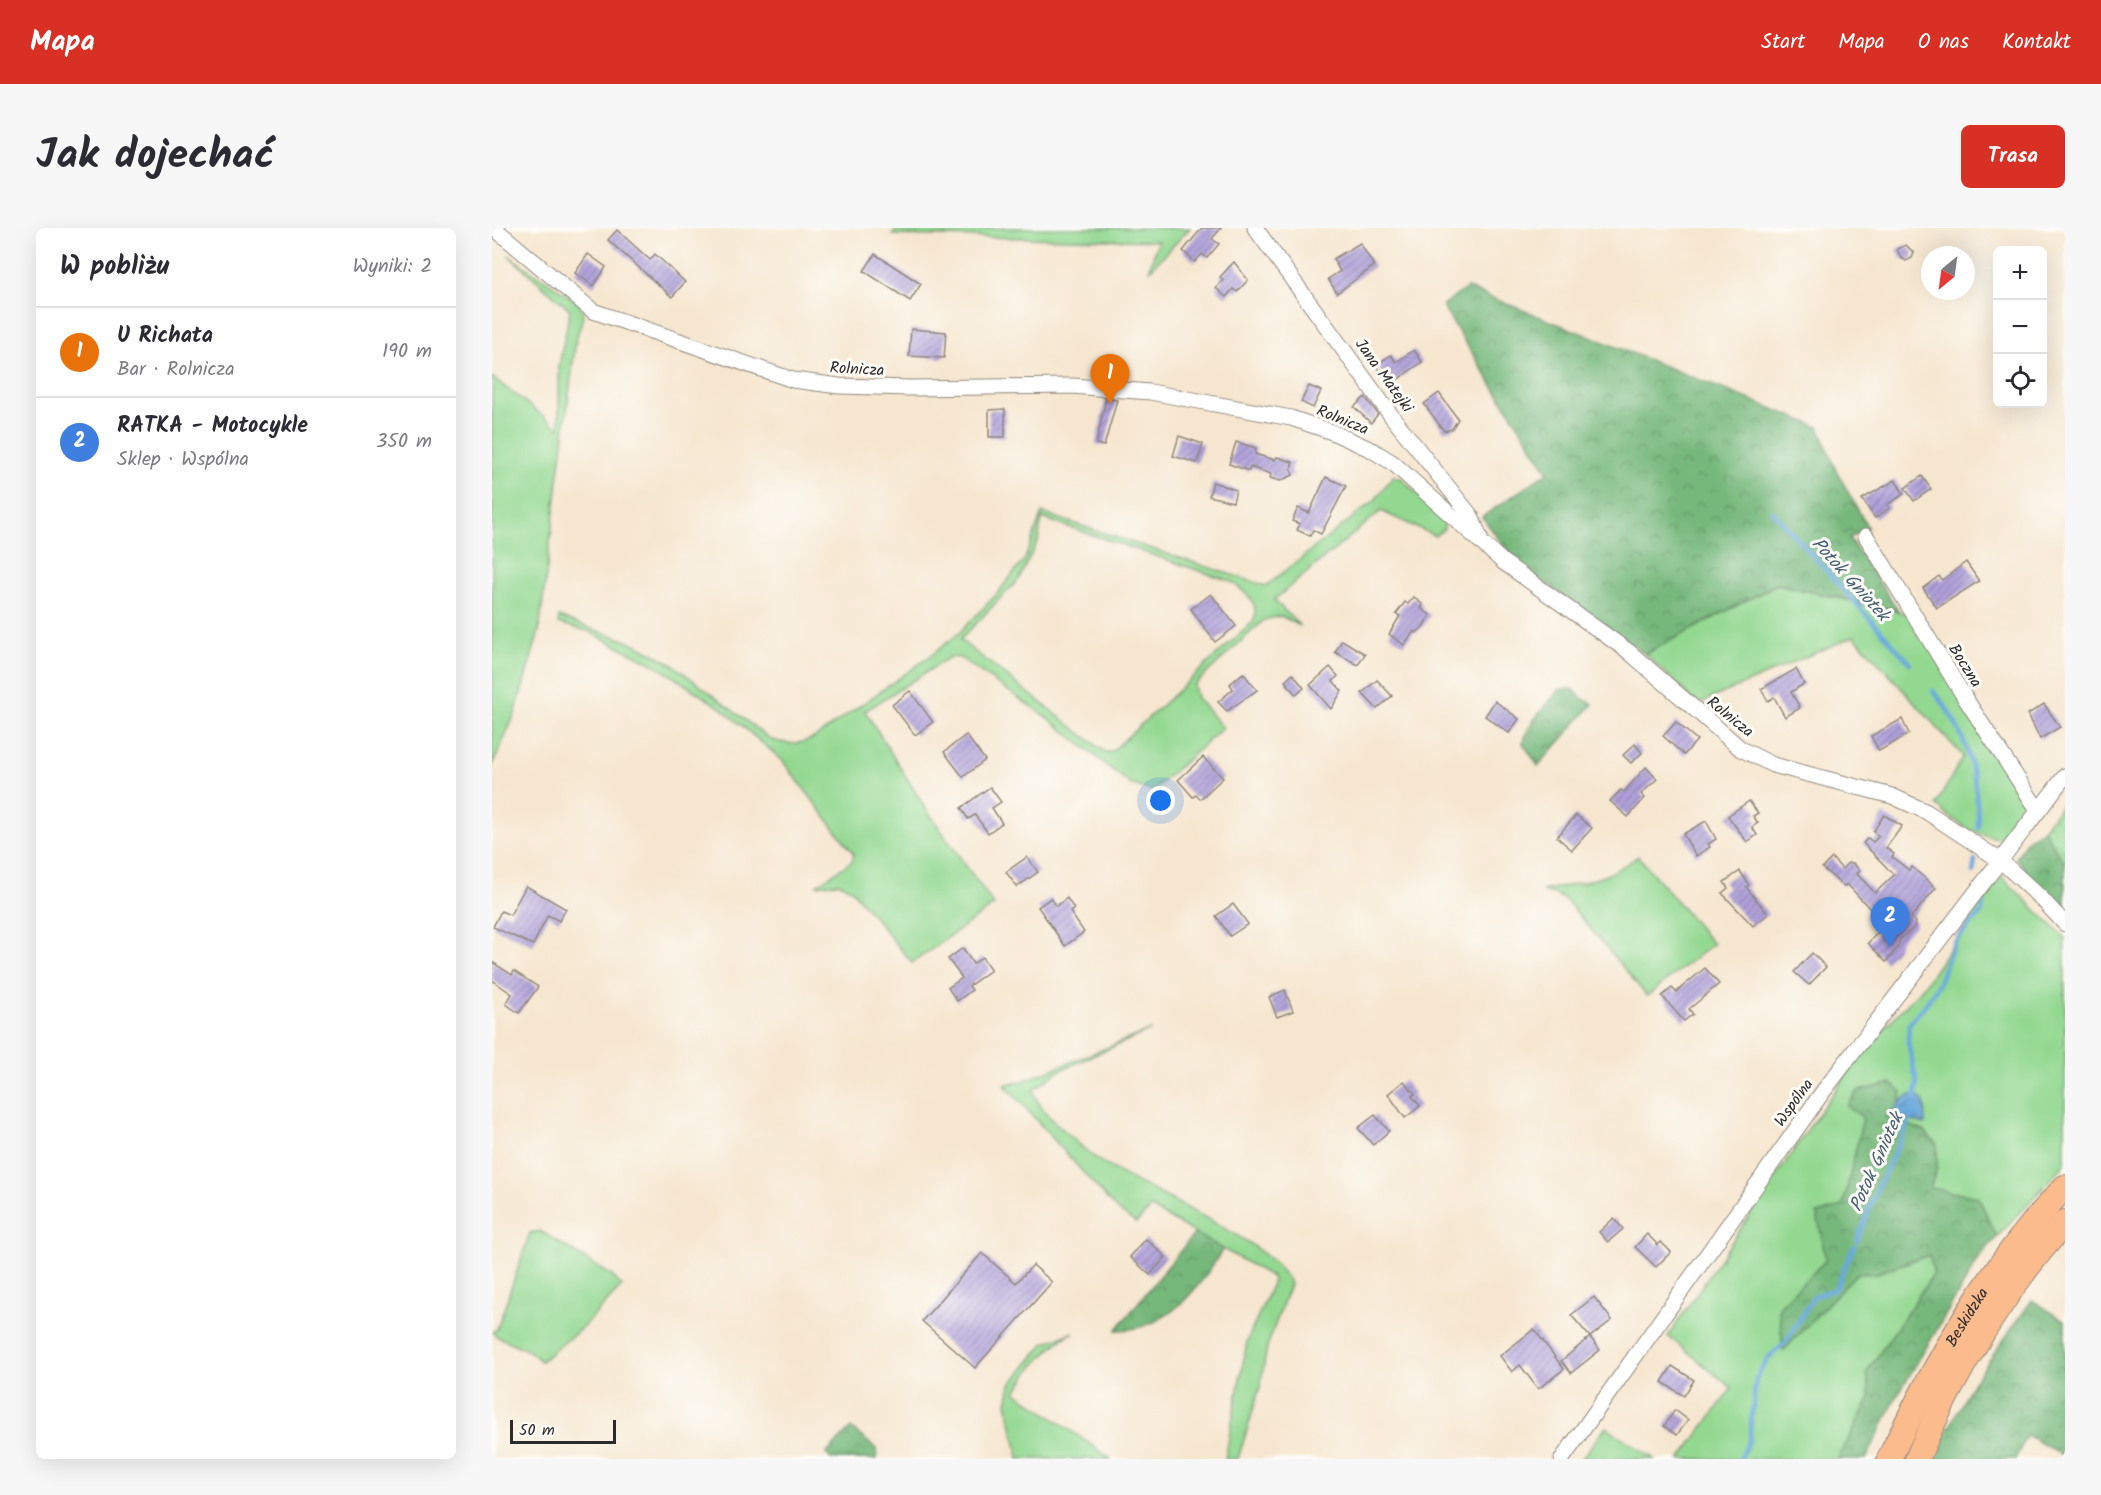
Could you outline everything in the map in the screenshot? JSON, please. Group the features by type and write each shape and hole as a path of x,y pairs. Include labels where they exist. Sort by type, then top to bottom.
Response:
{"main road":[{"name":"Beskidzka","path":"1889,1459 1923,1390 1966,1318 2009,1254 2065,1188"},
{"name":"Beskidzka","path":"1917,1459 1929,1431 1971,1353 2039,1250 2065,1222"}],"street":[{"name":"Rolnicza","path":"494,228 593,310 793,380 839,386 910,388 1072,386 1150,392 1291,418 1332,432 1372,450 1393,463 1503,562 1628,651 1741,748 1773,765 1901,800 1928,812 2001,861 2065,924"},
{"name":"Jana Matejki","path":"1255,228 1393,418 1471,516 1482,544"},
{"name":"Boczna","path":"1866,536 1965,698 2038,810"},
{"name":"Wspólna","path":"1562,1459 1822,1092 2065,776"}],"green space":[{"path":"899,228 1190,228 1149,271 1158,241 892,235"},
{"path":"508,255 576,301 583,314 576,339 539,631 515,714 492,767 492,377 559,428 559,366 570,310"},
{"path":"1467,288 1819,427 1836,470 1868,528 1849,538 1899,611 1777,584 1645,654 1517,563 1482,517 1548,472 1442,306"},
{"path":"1393,476 1401,478 1444,521 1444,529 1435,536 1381,511 1274,600 1300,626 1281,616 1264,620 1194,685 1197,698 1223,728 1152,791 1130,784 1052,721 960,658 950,657 865,711 926,809 994,905 912,963 851,889 839,883 816,885 852,861 854,854 782,760 721,708 657,666 590,632 558,623 559,617 638,645 672,664 770,739 798,743 814,738 929,657 959,633 995,596 1025,559 1042,513 1266,586 1375,500","holes":["1042,518 1230,581 1253,603 1255,609 1253,622 1111,752 1105,752 960,640 1018,580 1038,541"]},
{"path":"1777,584 1909,614 2031,813 2006,838 1986,836 1968,829 1936,805 1963,756 1854,636 1698,704 1645,654"},
{"path":"1560,689 1573,689 1581,698 1593,704 1538,766 1523,743 1534,721"},
{"path":"2065,801 2065,864 2043,829"},
{"path":"2043,829 2065,864 2065,919 2016,858 2027,840"},
{"path":"1638,856 1713,944 1647,996 1567,901 1555,894 1542,891 1603,876"},
{"path":"2000,875 2065,938 2065,1164 1997,1237 1978,1197 1826,1260 1779,1307 1783,1350 1857,1273 1874,1274 1929,1255 1934,1273 1867,1372 1870,1398 1838,1459 1680,1459 1732,1388 1668,1336 1823,1107 1868,1045 1923,987"},
{"path":"1151,1030 1059,1071 1033,1090 1046,1113 1085,1150 1117,1171 1233,1233 1279,1267 1290,1284 1267,1347 1260,1387 1238,1459 1225,1459 1247,1342 1273,1281 1272,1277 1151,1208 1136,1223 1116,1209 1004,1084 1020,1082"},
{"path":"1891,1083 1902,1092 1899,1106 1886,1117 1924,1131 1937,1145 1937,1168 1930,1188 1978,1197 1997,1237 1981,1255 1896,1398 1866,1459 1838,1459 1870,1398 1867,1372 1934,1273 1929,1255 1874,1274 1857,1273 1783,1351 1779,1307 1826,1260 1817,1214 1843,1206 1863,1118 1847,1106 1858,1091"},
{"path":"540,1231 611,1275 622,1286 582,1328 541,1361 529,1351 496,1336 493,1332 497,1329 530,1233"},
{"path":"1195,1233 1223,1249 1192,1293 1166,1316 1151,1324 1116,1330"},
{"path":"2032,1300 2065,1321 2065,1457 2027,1435 2015,1459 1932,1459 1973,1383"},
{"path":"1074,1332 1057,1343 1041,1358 1016,1392 1111,1459 1019,1459 1007,1403 1011,1384 1045,1343"},
{"path":"1606,1427 1654,1459 1581,1459"},
{"path":"851,1428 876,1449 877,1459 831,1459 826,1454"}],"water":[{"path":"1910,1095 1920,1098 1925,1105 1925,1125 1891,1114 1902,1100"}],"building":[{"path":"1202,228 1221,228 1212,239 1219,244 1207,258 1202,254 1195,262 1183,251"},
{"path":"617,230 650,260 655,254 685,282 672,297 608,240"},
{"path":"1360,243 1374,266 1337,293 1328,279 1340,271 1333,259"},
{"path":"1906,245 1914,253 1912,258 1906,261 1901,258 1897,249"},
{"path":"588,254 606,267 594,286 575,273"},
{"path":"875,254 921,284 910,301 864,271"},
{"path":"1234,262 1248,280 1237,292 1233,289 1226,297 1216,288 1223,280 1220,277"},
{"path":"911,329 946,332 944,358 909,356"},
{"path":"1414,350 1422,362 1390,385 1376,365 1391,355 1396,362"},
{"path":"1309,386 1321,391 1313,408 1301,402"},
{"path":"1439,393 1458,419 1452,429 1444,431 1424,404"},
{"path":"1365,397 1378,414 1371,423 1354,407"},
{"path":"1106,398 1117,400 1104,446 1096,444"},
{"path":"1005,409 1005,437 989,437 989,410"},
{"path":"1179,436 1203,444 1197,463 1173,456"},
{"path":"1236,442 1256,448 1255,454 1293,462 1291,469 1293,475 1280,481 1270,478 1271,474 1250,467 1249,471 1229,464"},
{"path":"1922,476 1931,489 1914,501 1905,488"},
{"path":"1326,477 1346,486 1321,534 1313,530 1310,536 1297,530 1300,524 1292,521 1298,508 1309,513"},
{"path":"1895,480 1904,494 1887,505 1889,508 1875,518 1862,499"},
{"path":"1213,482 1236,490 1233,502 1209,496"},
{"path":"1966,562 1979,581 1937,608 1923,588 1939,576 1942,580"},
{"path":"1211,594 1236,626 1215,642 1191,609"},
{"path":"1414,597 1423,605 1421,608 1430,615 1423,627 1416,633 1414,631 1404,645 1389,634 1400,616 1396,614 1405,602 1408,604"},
{"path":"1342,640 1365,654 1358,665 1335,652"},
{"path":"1330,667 1338,676 1333,681 1342,691 1331,709 1310,685"},
{"path":"1796,669 1804,684 1791,692 1800,708 1785,717 1774,697 1768,701 1761,689"},
{"path":"1243,673 1257,690 1227,711 1218,702 1233,689 1230,684"},
{"path":"1293,674 1304,688 1296,695 1285,681"},
{"path":"1377,680 1392,696 1377,709 1362,693"},
{"path":"910,691 933,722 915,735 892,705"},
{"path":"1495,701 1519,719 1509,733 1485,716"},
{"path":"2044,704 2060,727 2040,739 2028,714"},
{"path":"1902,719 1909,734 1879,751 1871,736"},
{"path":"1676,722 1697,740 1684,755 1663,736"},
{"path":"966,735 985,760 963,777 944,752"},
{"path":"1635,744 1642,753 1631,763 1623,755"},
{"path":"1203,757 1223,778 1200,799 1196,795 1193,797 1178,780"},
{"path":"1646,767 1657,779 1641,794 1645,798 1628,817 1610,801 1621,790 1624,792"},
{"path":"990,787 1001,802 992,808 1002,823 988,833 975,815 968,819 961,808"},
{"path":"1749,801 1758,813 1753,816 1758,823 1752,827 1757,835 1747,842 1728,816"},
{"path":"1576,815 1592,828 1572,850 1557,837"},
{"path":"1884,815 1902,826 1886,848 1894,854 1892,857 1909,870 1912,867 1936,888 1911,917 1916,922 1915,926 1900,940 1898,947 1886,962 1868,943 1885,925 1847,884 1844,886 1822,868 1832,858 1842,869 1848,863 1853,863 1860,871 1857,874 1875,893 1894,875 1863,843 1868,838 1873,842 1879,836 1873,832"},
{"path":"1706,821 1716,839 1708,844 1710,847 1696,856 1683,834"},
{"path":"1027,857 1038,872 1017,887 1006,872"},
{"path":"1740,871 1749,885 1746,887 1768,914 1753,926 1722,893 1728,888 1724,882"},
{"path":"526,886 566,909 559,921 548,915 533,945 493,927 501,911 510,915"},
{"path":"1051,898 1056,906 1067,898 1074,909 1070,912 1084,932 1065,946 1038,907"},
{"path":"1233,904 1248,924 1230,936 1216,916"},
{"path":"963,948 973,964 982,957 991,970 969,986 972,990 957,1001 948,988 962,978 948,959"},
{"path":"1812,953 1826,967 1809,985 1794,972"},
{"path":"492,962 512,975 514,971 538,987 519,1013 506,1004 512,994 492,980"},
{"path":"1705,968 1719,984 1689,1009 1693,1014 1684,1021 1662,996 1672,988 1676,992"},
{"path":"1285,990 1293,1011 1277,1017 1269,997"},
{"path":"1404,1081 1415,1094 1412,1096 1420,1106 1405,1118 1388,1094"},
{"path":"1375,1115 1389,1131 1373,1145 1358,1128"},
{"path":"1614,1218 1623,1229 1608,1242 1599,1232"},
{"path":"1647,1234 1658,1245 1661,1242 1671,1252 1656,1267 1635,1247"},
{"path":"1146,1239 1166,1257 1150,1275 1130,1257"},
{"path":"982,1253 1016,1283 1033,1265 1052,1282 975,1368 922,1321"},
{"path":"1594,1297 1612,1320 1590,1337 1571,1315"},
{"path":"1534,1329 1564,1369 1538,1389 1520,1365 1512,1372 1500,1356"},
{"path":"1590,1337 1600,1350 1571,1373 1561,1361"},
{"path":"1672,1366 1694,1380 1684,1396 1662,1382"},
{"path":"1675,1410 1688,1420 1677,1435 1664,1426"}],"waterway":[{"name":"Potok Gniotek","path":"1773,512 1910,663"},
{"name":"Potok Gniotek","path":"1933,691 1954,721 1968,755 1976,790 1978,827"},
{"name":"Potok Gniotek","path":"1973,873 1975,860"},
{"name":"Potok Gniotek","path":"1915,1099 1917,1083 1908,1042 1909,1024 1938,985 1954,943 1982,912 1984,902"},
{"name":"Potok Gniotek","path":"1857,1241 1877,1189 1912,1116"},
{"name":"Potok Gniotek","path":"1740,1459 1749,1441 1756,1379 1768,1358 1786,1342 1814,1296 1835,1289 1854,1246"}],"place":[{"name":"U Richata","path":"1110,404"},
{"name":"RATKA - Motocykle","path":"1890,947"}]}
